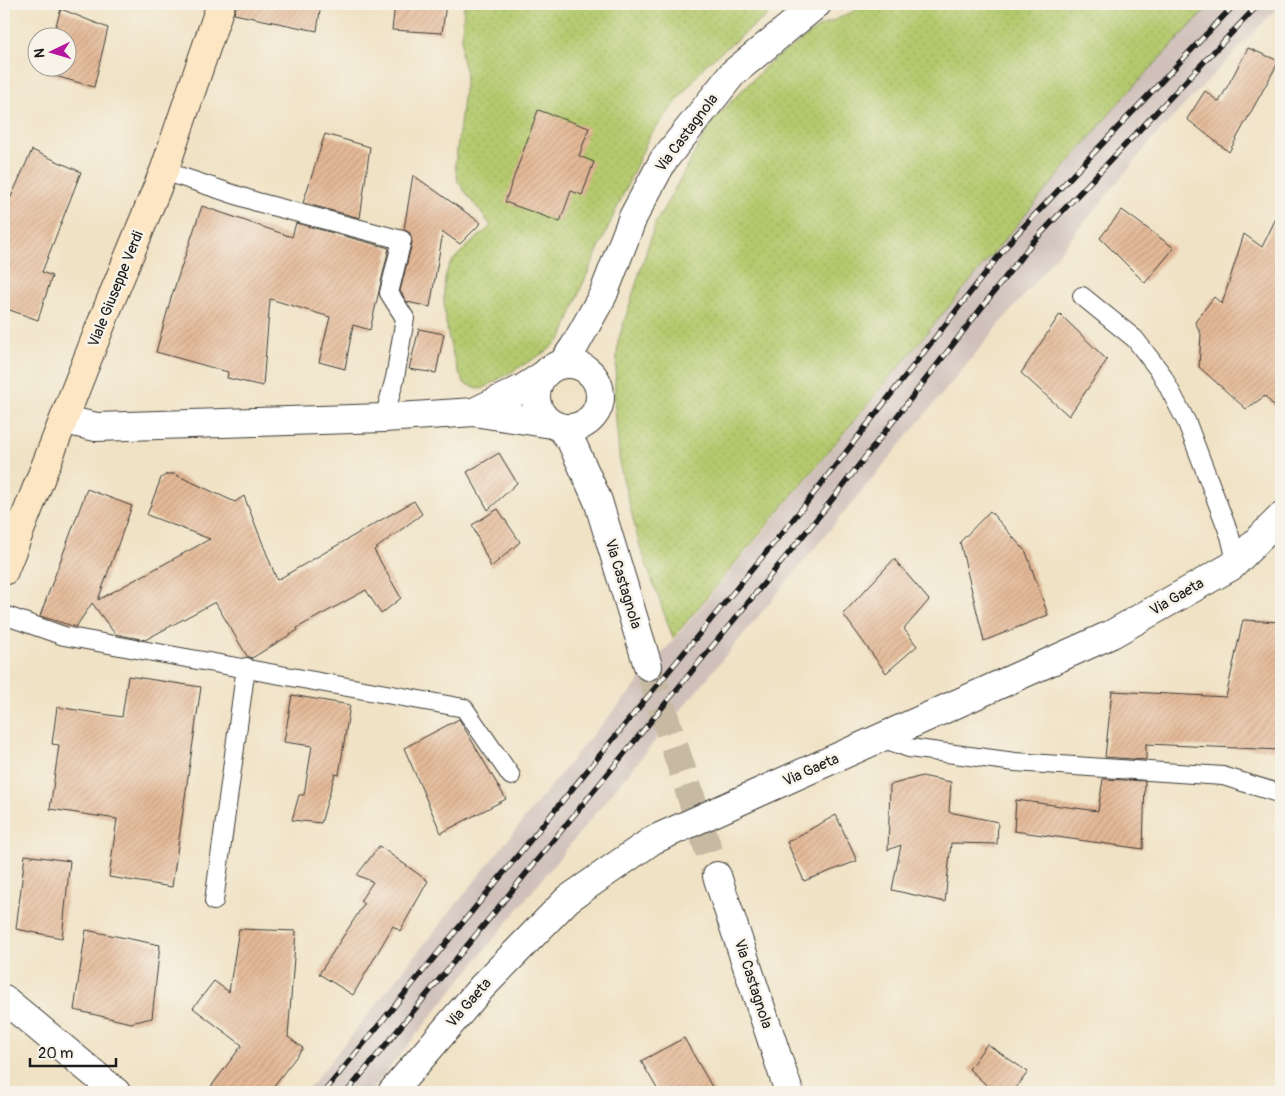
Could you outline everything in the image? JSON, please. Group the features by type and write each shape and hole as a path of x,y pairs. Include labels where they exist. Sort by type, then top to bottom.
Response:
{"main road":[{"name":"Viale Giuseppe Verdi","path":"4,571 164,171 221,4"}],"street":[{"name":"Via Castagnola","path":"603,295 633,217 663,160 733,74 816,4"},
{"path":"598,501 571,441 556,425 540,413 536,403 539,382 574,347 603,295"},
{"path":"598,501 591,449 599,396 596,381 598,332 603,295"},
{"path":"474,412 522,389 553,369 582,367 596,381"},
{"path":"65,420 96,427 384,418 474,412 556,425 579,426 589,420 596,412"},
{"name":"Via Castagnola","path":"598,501 648,666"},
{"name":"Via Gaeta","path":"392,1092 482,987 568,899 653,840 1112,634 1236,562 1281,517"},
{"name":"Via Castagnola","path":"717,876 789,1092"},
{"path":"4,999 116,1092"}],"lane":[{"path":"164,171 257,202 402,240 389,293 405,318 395,378 384,418"},
{"path":"1082,296 1135,339 1161,373 1187,423 1230,536 1236,562"},
{"path":"4,615 64,636 246,667 464,708 510,776"},
{"path":"214,901 246,667"},
{"path":"882,738 909,748 1015,762 1224,776 1281,794"}],"shaded area":[{"path":"1211,4 1281,4 1158,133 594,815 370,1092 306,1092 582,747 633,689 1121,100"}],"green space":[{"path":"464,4 788,4 769,14 705,65 649,137 581,288 562,338 547,351 482,389 465,384 459,374 446,326 444,308 445,277 449,266 462,251 491,226 458,182 455,166 466,74 461,55"},
{"path":"870,4 1211,4 1121,100 673,638 640,547 620,467 614,398 618,341 655,224 713,120 769,63 821,26"}],"building":[{"path":"236,4 321,4 317,31 234,14"},
{"path":"395,4 446,4 442,33 392,30"},
{"path":"61,9 108,28 94,87 62,78 78,78 78,28 55,28"},
{"path":"1248,48 1279,61 1229,152 1187,119 1205,91 1219,102"},
{"path":"538,110 589,128 579,156 594,162 582,195 571,191 560,222 505,202"},
{"path":"325,134 370,147 360,218 303,203"},
{"path":"32,150 81,172 42,272 52,276 38,320 4,308 4,271 10,251 4,249 4,193 11,197"},
{"path":"413,175 481,223 460,244 443,232 430,307 407,302 400,291 412,243 410,233 404,229"},
{"path":"202,206 292,237 296,223 389,248 370,330 353,325 345,369 319,362 330,317 270,299 263,386 227,378 228,372 156,352 171,298"},
{"path":"1281,208 1281,414 1265,396 1246,409 1199,367 1201,334 1195,322 1214,297 1222,304 1244,234 1262,247"},
{"path":"1122,210 1174,248 1145,283 1100,238"},
{"path":"1060,314 1107,360 1069,416 1021,373"},
{"path":"419,329 444,334 436,373 409,369"},
{"path":"499,453 517,483 488,510 467,472"},
{"path":"167,474 174,474 235,502 244,496 277,580 414,501 422,514 374,550 401,598 381,614 366,590 297,628 298,630 252,658 247,656 215,602 145,640 115,634 92,603 76,627 40,616 87,489 132,506 98,600 210,539 147,515 161,478"},
{"path":"498,509 520,542 491,567 472,525"},
{"path":"990,511 1026,552 1048,615 984,641 960,542"},
{"path":"894,559 929,600 904,629 917,646 886,673 843,614"},
{"path":"1243,620 1281,622 1281,750 1146,744 1146,760 1105,757 1112,691 1226,697"},
{"path":"128,676 201,687 172,887 109,877 117,819 50,809 59,745 52,744 57,707 122,717"},
{"path":"292,695 350,705 339,775 335,774 321,823 292,820 299,795 304,795 312,746 284,742"},
{"path":"459,719 506,799 441,833 404,748"},
{"path":"922,776 951,782 949,812 998,822 997,844 951,843 945,902 892,890 901,845 888,850 890,785"},
{"path":"1103,779 1145,781 1143,849 1014,831 1016,800 1098,811"},
{"path":"836,815 857,861 804,881 787,842"},
{"path":"379,846 428,881 400,931 393,926 353,995 319,974 364,904 360,901 373,882 357,875"},
{"path":"25,855 70,861 62,938 16,929"},
{"path":"239,929 296,931 288,1037 303,1048 269,1092 207,1092 242,1045 193,1008 214,981 229,992"},
{"path":"86,930 160,945 152,1018 131,1023 74,1010"},
{"path":"684,1038 715,1092 659,1092 641,1061"},
{"path":"987,1044 1028,1072 1013,1092 994,1092 969,1069"}],"tunnel":[{"path":"648,666 717,876"}],"railway":[{"path":"324,1092 804,506 1012,239 1235,4"},
{"path":"347,1092 824,510 1032,243 1259,4"}]}
